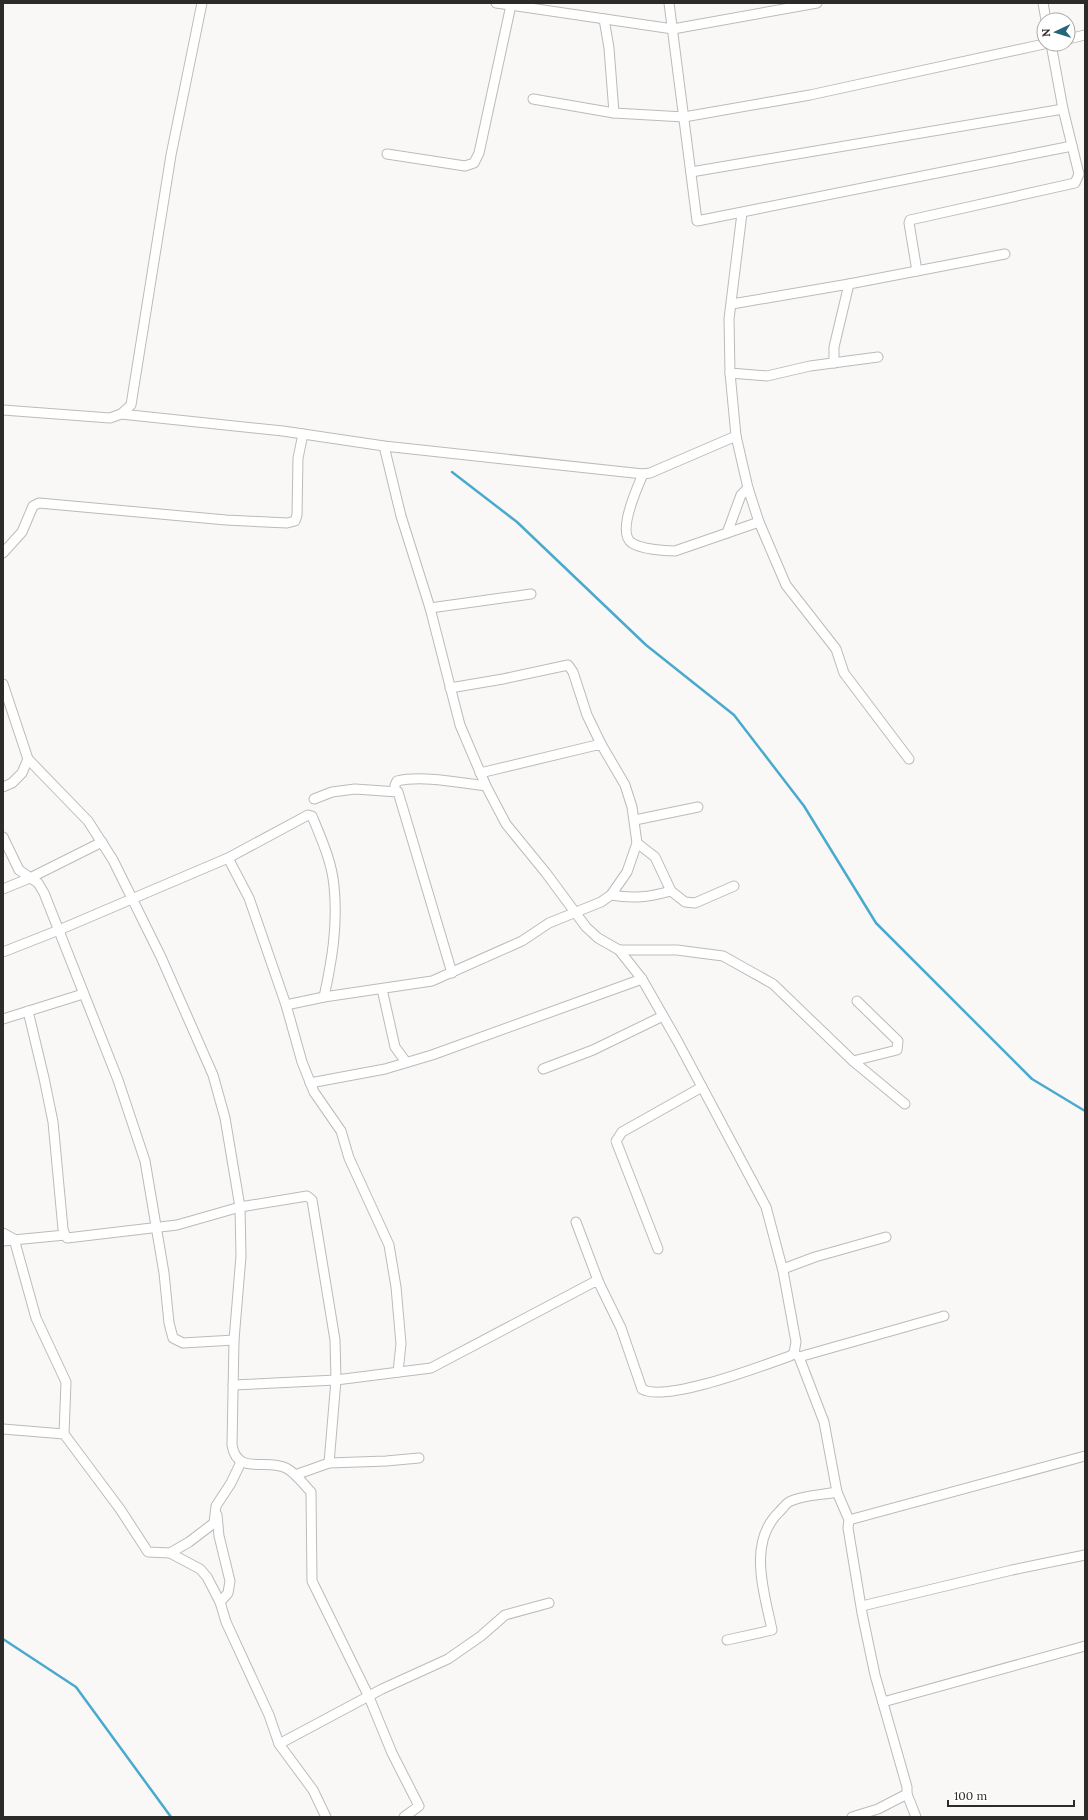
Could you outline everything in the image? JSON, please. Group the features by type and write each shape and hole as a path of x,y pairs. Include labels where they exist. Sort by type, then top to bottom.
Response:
{"street":[{"path":"3,410 110,418 121,414 130,405 171,155 202,3"},
{"path":"496,3 673,29 817,3"},
{"path":"669,3 697,221 1072,146"},
{"path":"387,154 465,166 474,163 479,153 511,5"},
{"path":"604,19 609,48 614,113"},
{"path":"533,99 614,113 684,117 810,95 1036,46"},
{"path":"917,271 909,223 910,220 1075,183 1079,174 1063,110 1052,52"},
{"path":"691,172 1063,110"},
{"path":"742,213 730,319 730,373 736,436 748,488 759,522 786,585 836,649 844,673 909,759"},
{"path":"732,304 849,284 1006,254"},
{"path":"834,363 834,347 849,284"},
{"path":"730,373 767,376 810,366 878,357"},
{"path":"121,414 302,434 384,446 643,474 650,473 736,436"},
{"path":"3,553 14,543 22,532 33,506 39,503 226,520 287,523 295,521 297,515 298,458 302,434"},
{"path":"384,446 401,516 430,608 460,725 486,786 506,824 546,873 586,927 598,938 619,950 642,979 664,1016 766,1207 783,1269 796,1342 796,1355 824,1422 837,1492 849,1520 848,1528 869,1648 882,1702 907,1787 907,1794 916,1817"},
{"path":"643,474 627,516 628,539 632,543 663,551 675,551 759,522"},
{"path":"727,533 741,495 748,488"},
{"path":"430,608 531,594"},
{"path":"286,1005 324,997 432,981 522,941 549,923 601,902 611,895 627,872 637,843 634,829 635,820 625,785 601,744 587,715 573,672 568,665 450,688"},
{"path":"3,684 28,759 88,821 102,842 161,957 213,1075 225,1118 240,1207 241,1256 234,1340 232,1445 234,1455 241,1462 286,1468 311,1492 312,1581 369,1697 392,1753 419,1806 404,1817"},
{"path":"480,773 601,744"},
{"path":"3,787 12,783 22,773 28,759"},
{"path":"395,791 395,784 397,781 402,780 420,780 486,786"},
{"path":"314,799 332,792 355,789 398,792 452,973"},
{"path":"635,820 698,807"},
{"path":"3,952 59,930 131,898 228,858 308,815 312,816 326,848 334,886 334,946 324,997"},
{"path":"3,837 19,870 38,883 44,893 118,1080 145,1161 157,1228 169,1323 173,1338 183,1343 234,1340"},
{"path":"3,889 30,878 102,842"},
{"path":"637,843 655,857 671,891 685,902 695,902 734,886"},
{"path":"228,858 250,898 286,1005 310,1083 314,1092 341,1131 349,1158 389,1245 396,1287 401,1344 398,1372"},
{"path":"611,895 630,898 650,897 671,891"},
{"path":"619,950 677,950 723,956 773,984 853,1061 905,1104"},
{"path":"310,1083 385,1069 432,1055 642,979"},
{"path":"382,989 395,1046 406,1062"},
{"path":"3,1019 83,994"},
{"path":"853,1061 897,1050 899,1047 898,1041 856,1001"},
{"path":"28,1011 53,1122 65,1235"},
{"path":"543,1069 593,1050 664,1016"},
{"path":"658,1249 616,1141 622,1132 702,1087"},
{"path":"3,1240 65,1235 67,1238 157,1228 177,1225 240,1207 307,1196 312,1200 332,1313 336,1380 329,1463"},
{"path":"576,1222 599,1283 621,1328 642,1389 648,1392 681,1391 790,1356 944,1316"},
{"path":"3,1233 14,1239 36,1318 66,1382 64,1434 120,1509 148,1552 170,1553 200,1569 207,1577 220,1602 226,1622 269,1715 279,1744 312,1790 326,1817"},
{"path":"783,1269 814,1257 886,1237"},
{"path":"233,1385 336,1380 431,1368 594,1282 599,1283"},
{"path":"3,1429 64,1434"},
{"path":"849,1520 1085,1456"},
{"path":"294,1475 329,1463 419,1458"},
{"path":"170,1553 189,1542 214,1523 216,1506 231,1483 241,1462"},
{"path":"726,1640 772,1630 762,1579 760,1553 762,1538 770,1521 790,1501 837,1492"},
{"path":"216,1506 219,1536 230,1581 228,1593 220,1602"},
{"path":"862,1606 1012,1570 1085,1555"},
{"path":"279,1744 369,1697 448,1659 481,1636 505,1615 550,1603"},
{"path":"882,1702 1085,1646"},
{"path":"852,1817 878,1809 907,1794"}],"waterway":[{"path":"452,472 517,522 646,645 734,715 804,806 876,923 1032,1079 1085,1111"},
{"path":"3,1639 76,1687 171,1817"}]}
